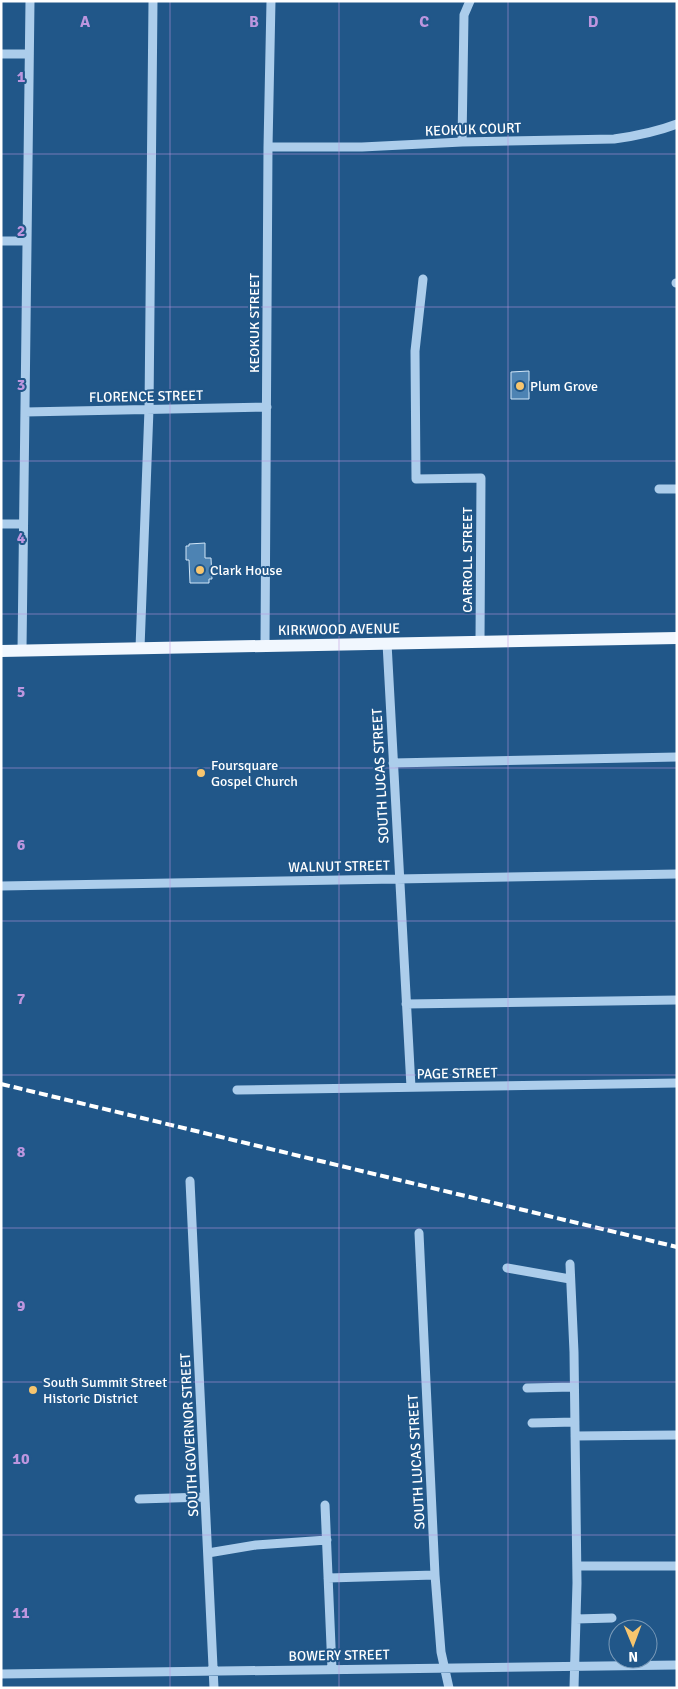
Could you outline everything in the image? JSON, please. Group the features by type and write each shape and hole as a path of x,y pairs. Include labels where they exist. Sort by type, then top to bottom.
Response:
{"main road":[{"name":"KIRKWOOD AVENUE","path":"1,651 677,638"}],"street":[{"path":"22,650 30,1"},
{"path":"140,648 150,409 152,1"},
{"name":"KEOKUK STREET","path":"265,645 268,147 271,1"},
{"path":"462,142 464,15 470,1"},
{"path":"1,54 29,54"},
{"name":"KEOKUK COURT","path":"268,147 389,147 462,142 614,139 638,136 677,124"},
{"path":"1,241 27,241"},
{"name":"CARROLL STREET","path":"423,279 415,350 416,479 481,478 480,642"},
{"name":"FLORENCE STREET","path":"25,412 267,407"},
{"path":"659,489 677,489"},
{"path":"1,524 23,524"},
{"name":"SOUTH LUCAS STREET","path":"387,643 411,1087"},
{"path":"393,763 677,757"},
{"name":"WALNUT STREET","path":"1,886 677,874"},
{"path":"406,1004 677,1000"},
{"name":"PAGE STREET","path":"237,1090 677,1083"},
{"name":"SOUTH GOVERNOR STREET","path":"190,1181 214,1688"},
{"name":"SOUTH LUCAS STREET","path":"419,1233 435,1575 441,1652 449,1688"},
{"path":"570,1264 575,1422 576,1619 574,1688"},
{"path":"507,1268 570,1279"},
{"path":"527,1388 574,1387"},
{"path":"532,1423 575,1422"},
{"path":"575,1436 677,1435"},
{"path":"139,1499 205,1497"},
{"path":"325,1505 332,1669"},
{"path":"208,1553 256,1545 327,1540"},
{"path":"576,1566 677,1566"},
{"path":"328,1578 435,1575"},
{"path":"576,1619 612,1618"},
{"name":"BOWERY STREET","path":"1,1674 677,1665"}],"building":[{"name":"Plum Grove","path":"529,371 529,399 511,399 511,372"},
{"name":"Clark House","path":"205,543 205,558 211,558 212,579 209,579 209,583 190,583 189,560 186,560 186,546 189,546 189,544"}],"railway":[{"path":"1,1084 677,1247"}],"place":[{"name":"Plum Grove","path":"520,386"},
{"name":"Clark House","path":"200,570"},
{"name":"Foursquare Gospel Church","path":"201,773"},
{"name":"South Summit Street Historic District","path":"33,1390"}]}
